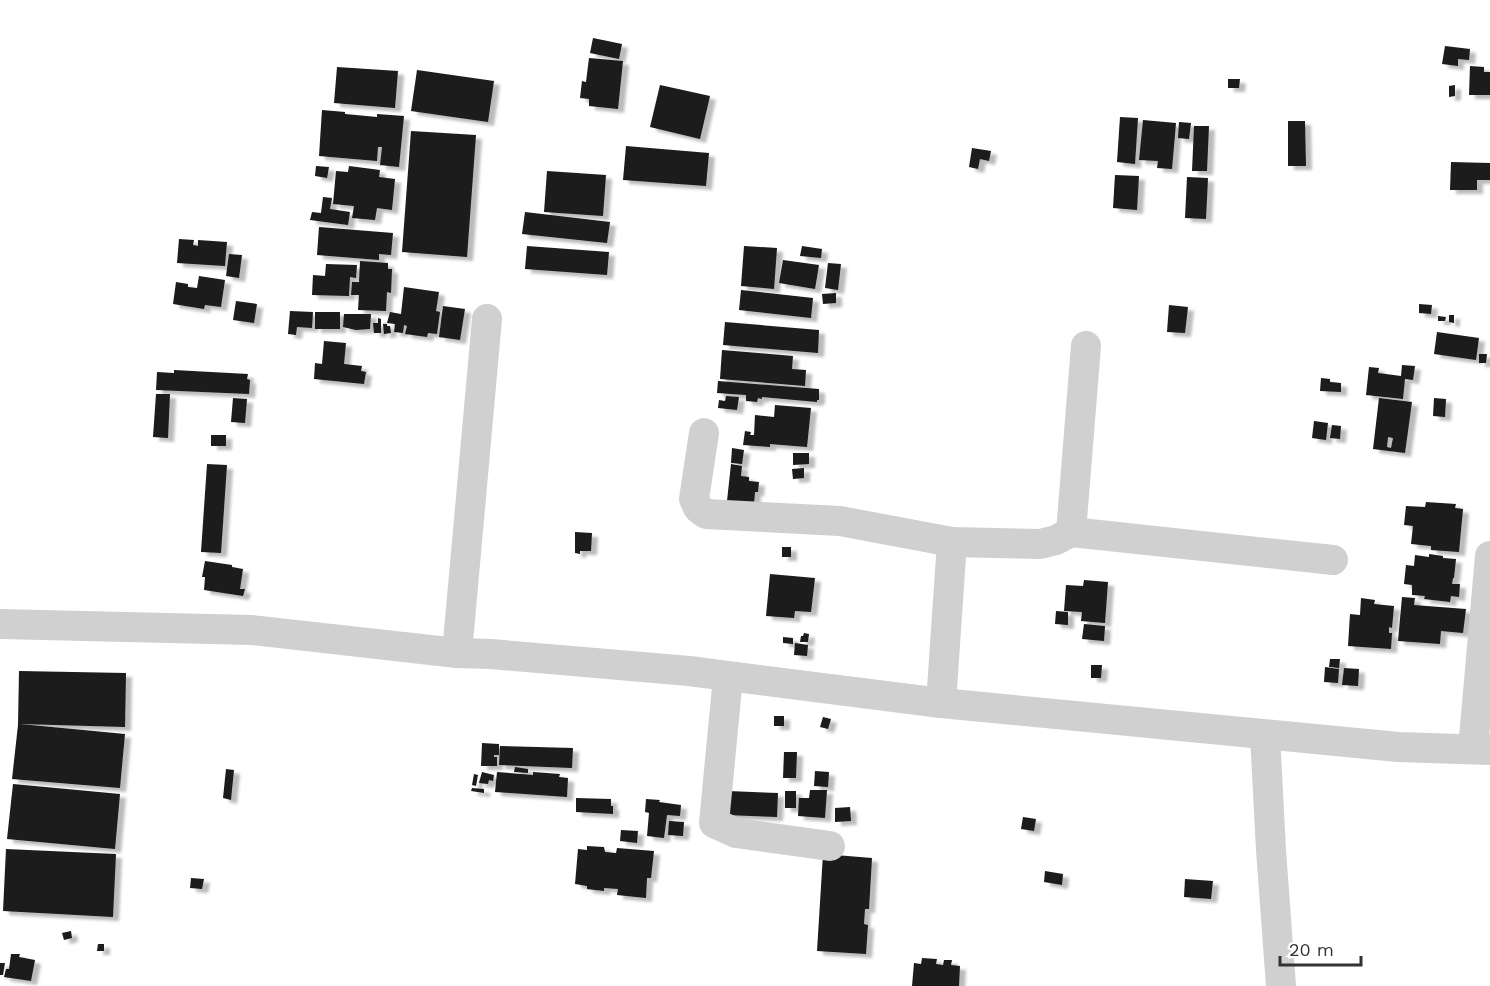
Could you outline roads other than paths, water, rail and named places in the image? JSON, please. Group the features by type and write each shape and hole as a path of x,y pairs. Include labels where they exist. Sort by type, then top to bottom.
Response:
{"street":[{"path":"457,653 487,319"},
{"path":"1071,532 1086,346"},
{"path":"704,433 694,499 698,508 706,514 840,521 951,542 1040,544 1056,540 1071,532 1332,560"},
{"path":"941,703 951,542"},
{"path":"0,631 252,630 457,653 689,671 941,703 1265,735 1398,747 1481,749 1490,556"},
{"path":"728,677 714,823 736,833 830,846"},
{"path":"1265,735 1281,986"}]}
